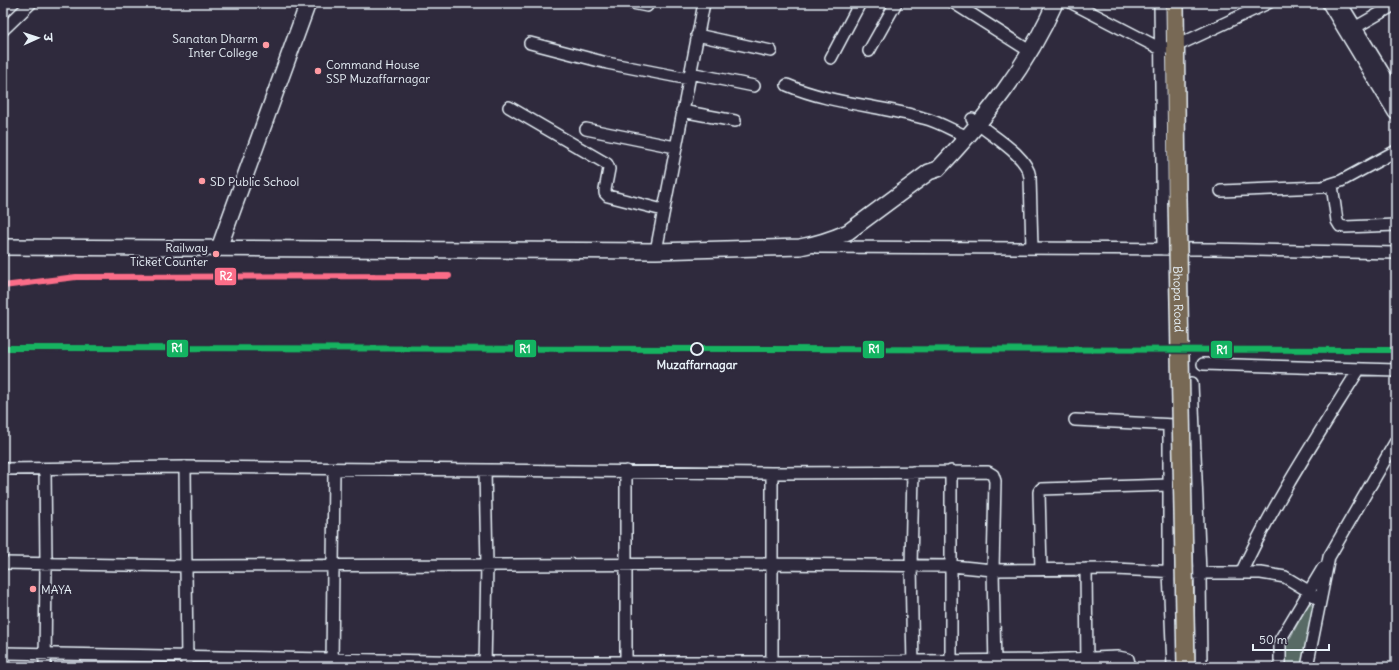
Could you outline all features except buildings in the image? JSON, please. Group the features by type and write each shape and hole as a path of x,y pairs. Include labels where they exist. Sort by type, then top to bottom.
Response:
{"main road":[{"path":"224,248 308,3"},
{"path":"224,248 316,3"},
{"path":"1027,49 1046,3"},
{"path":"3,247 656,251 800,247 834,239 848,232 929,172 932,162 963,135 975,122 1016,60 1042,32 1055,3"},
{"name":"Bhopa Road","path":"1175,3 1169,48 1177,198 1186,667"},
{"path":"1330,3 1396,112"}],"street":[{"path":"3,30 31,3"},
{"path":"632,3 647,6"},
{"path":"656,251 690,76 696,35 704,3"},
{"path":"831,58 860,3"},
{"path":"869,51 896,3"},
{"path":"954,3 1027,49"},
{"path":"1072,3 1169,48 1268,3"},
{"path":"1160,3 1169,48 1163,249"},
{"path":"1341,3 1396,93"},
{"path":"1356,27 1396,4"},
{"path":"696,35 771,51"},
{"path":"530,42 607,63 754,86"},
{"path":"787,85 811,94 922,118 944,125 963,135"},
{"path":"509,107 607,164 609,169 605,193 608,196 663,210"},
{"path":"682,111 735,121"},
{"path":"975,122 1017,155 1027,167 1030,177 1032,248"},
{"path":"586,129 675,147"},
{"path":"1222,191 1312,188 1332,185 1396,151"},
{"path":"1332,185 1337,222 1340,226 1396,225"},
{"path":"800,247 1163,249 1396,253"},
{"path":"1203,364 1396,370"},
{"path":"1241,573 1254,545 1280,497 1358,371 1362,369"},
{"path":"1192,383 1200,573 1201,667"},
{"path":"1075,420 1194,426"},
{"path":"1168,425 1173,667"},
{"path":"1280,667 1280,640 1310,592 1396,441"},
{"path":"185,467 187,662"},
{"path":"3,469 185,467 772,473 988,472 993,475 995,481 993,570 995,664"},
{"path":"45,469 45,667"},
{"path":"332,664 334,469"},
{"path":"485,471 487,564 485,664"},
{"path":"626,471 626,664"},
{"path":"951,471 951,663"},
{"path":"913,472 911,566 913,663"},
{"path":"772,473 772,665"},
{"path":"1041,569 1039,492 1041,489 1169,485"},
{"path":"1307,667 1329,557"},
{"path":"3,563 186,566 772,564 952,566 993,570 1086,569 1241,573 1269,574 1285,577 1310,592 1320,601"},
{"path":"1086,569 1088,662"},
{"path":"3,654 45,653 187,662 332,664 995,664 1088,662 1124,657 1129,661 1130,667"}],"green space":[{"path":"1308,604 1316,606 1304,667 1285,667 1284,650"}],"railway":[{"path":"3,286 76,277 449,276"}],"transit line":[{"name":"R2","path":"3,286 76,277 449,276"},
{"name":"R1","path":"3,348 1396,350"}],"place":[{"name":"Sanatan Dharm Inter College","path":"266,45"},
{"name":"Command House SSP Muzaffarnagar","path":"318,71"},
{"name":"SD Public School","path":"202,181"},
{"name":"Railway Ticket Counter","path":"216,254"},
{"name":"Muzaffarnagar","path":"697,349"},
{"name":"MAYA","path":"33,589"}]}
